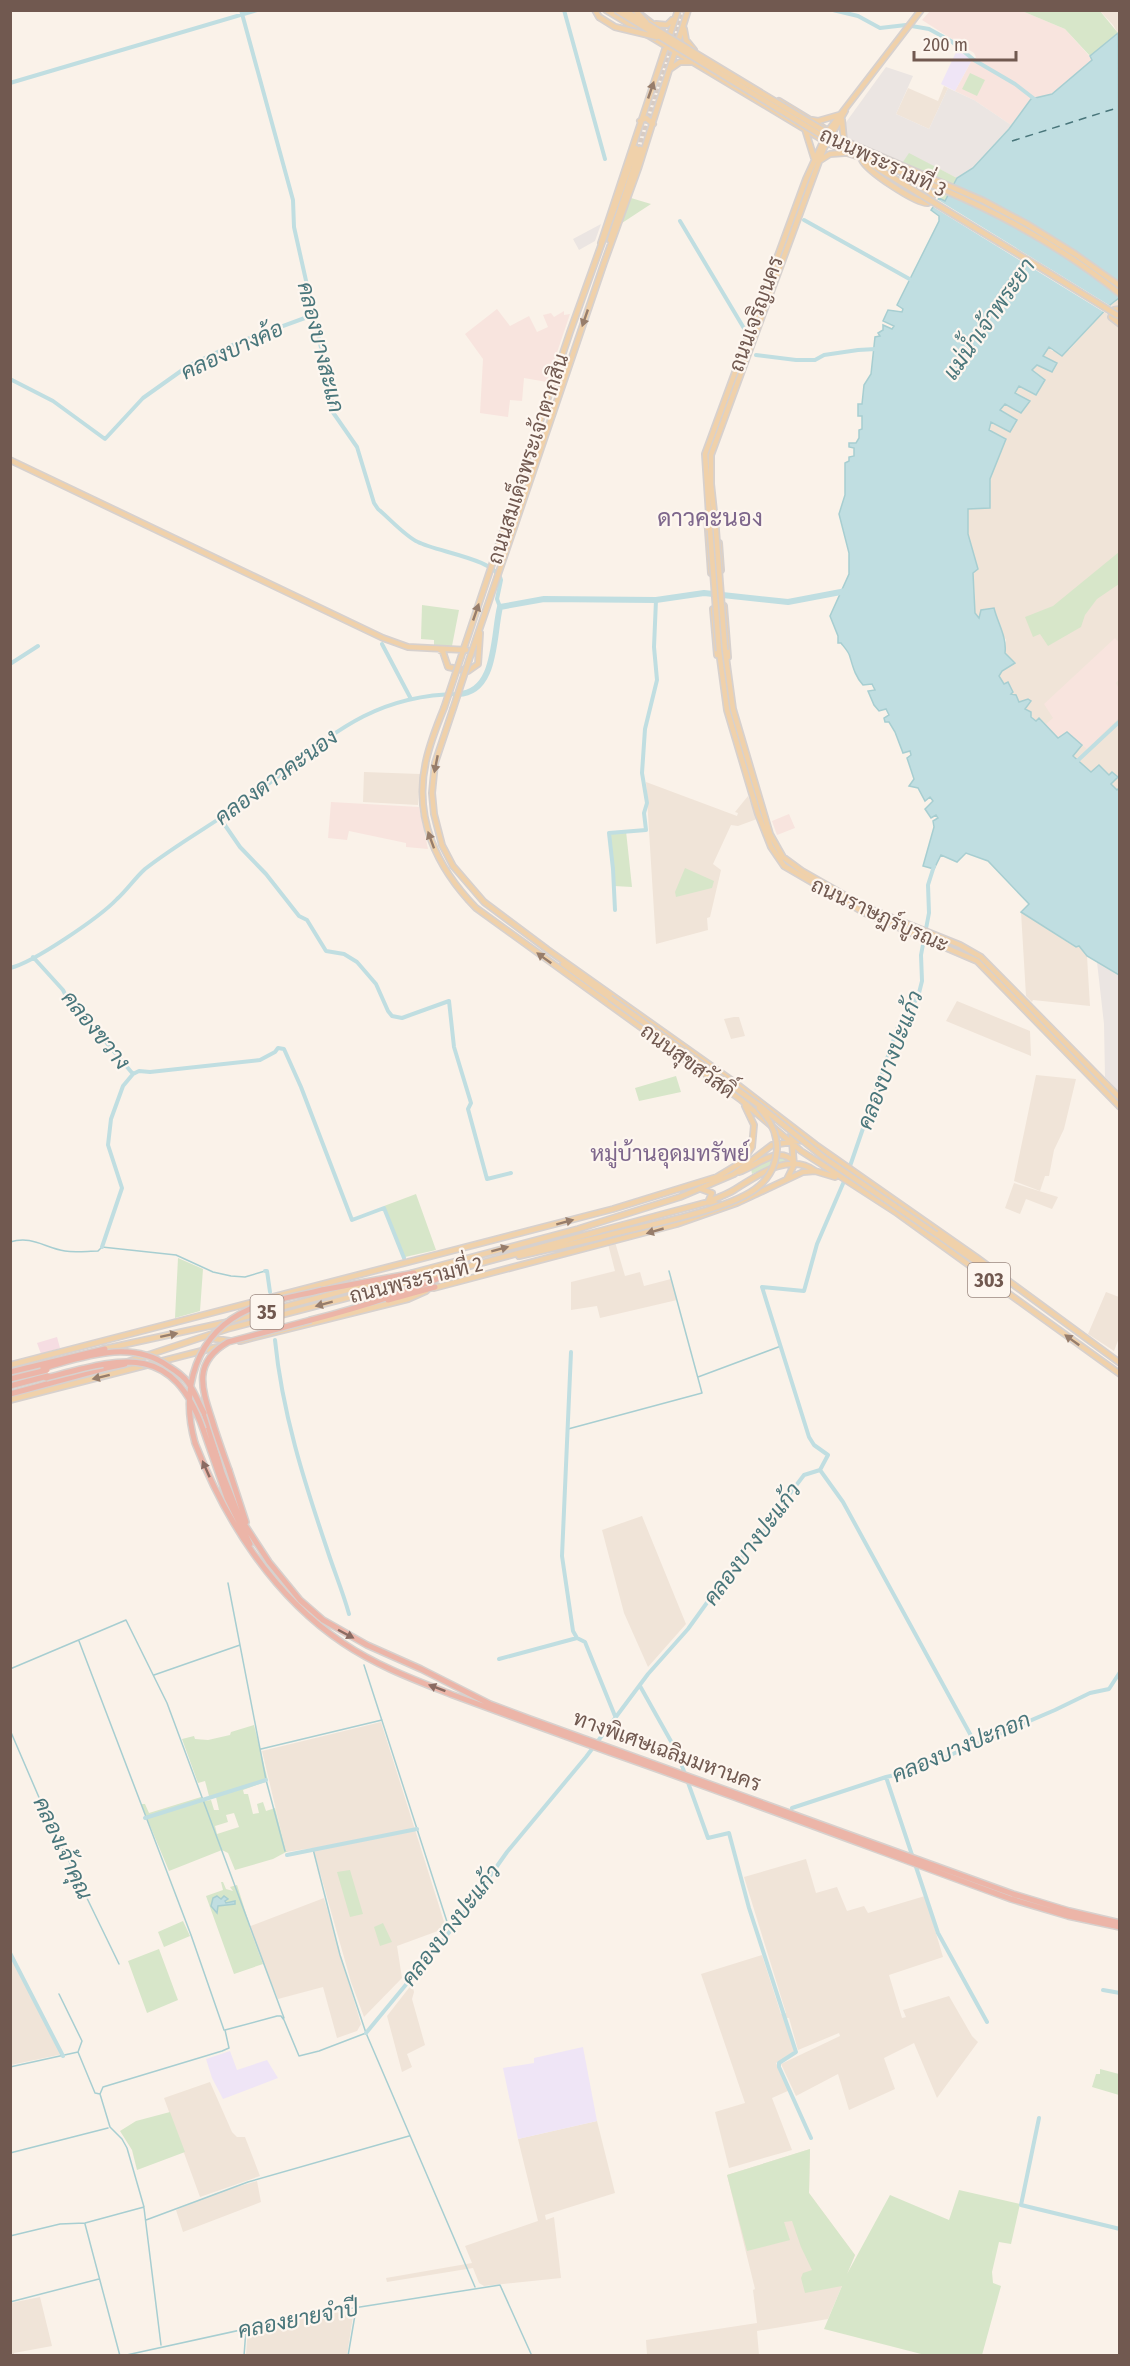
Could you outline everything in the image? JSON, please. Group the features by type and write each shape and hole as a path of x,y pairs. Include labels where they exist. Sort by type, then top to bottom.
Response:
{"highway":[{"path":"340,1313 435,1281 462,1268"},
{"path":"256,1556 231,1519 209,1478 195,1443 189,1410 190,1383 201,1355 215,1334 227,1322 257,1306 322,1290 414,1273"},
{"path":"249,1532 203,1389 203,1372 209,1358 218,1348 228,1342 435,1287"},
{"path":"10,1375 106,1352 122,1351 147,1355 163,1362 183,1377 204,1413 222,1473 239,1516 249,1532"},
{"path":"10,1375 101,1356 124,1355 154,1359 179,1374 131,1361 112,1362 10,1390"},
{"path":"10,1390 46,1378 126,1361 148,1365 172,1378 194,1406 226,1498 256,1556"},
{"name":"ทางพิเศษเฉลิมมหานคร","path":"249,1532 275,1571 300,1600 339,1630 490,1704 1013,1894 1119,1923"},
{"name":"ทางพิเศษเฉลิมมหานคร","path":"256,1556 285,1593 319,1625 366,1658 399,1673 551,1732 1011,1899 1068,1916 1119,1927"}],"main road":[{"path":"595,10 603,21 615,27 663,38"},
{"path":"606,10 825,141 861,158 1118,316"},
{"name":"ถนนพระรามที่ 3","path":"616,10 829,140 982,208 1026,231 1072,259 1119,294"},
{"name":"ถนนพระรามที่ 3","path":"624,10 831,135 974,197 1027,224 1075,254 1119,286"},
{"name":"ถนนสมเด็จพระเจ้าตากสิน","path":"604,262 653,124 688,10"},
{"name":"ถนนเจริญนคร","path":"713,530 708,512 705,454 754,318 816,161 830,132 921,10"},
{"path":"631,24 636,22 634,12"},
{"path":"634,12 650,26"},
{"path":"634,12 656,24 663,32"},
{"path":"634,12 663,32 830,132 845,142 871,171 919,201 926,204 932,197 924,187 890,165 852,149"},
{"path":"656,24 667,25 677,13"},
{"name":"ถนนสมเด็จพระเจ้าตากสิน","path":"596,260 609,214 677,13"},
{"path":"684,23 686,39 694,50"},
{"path":"654,38 660,46 661,59"},
{"path":"669,71 680,62 697,63"},
{"path":"640,121 646,118 653,124"},
{"path":"810,120 840,118 845,142"},
{"path":"805,129 816,161 830,153 847,153"},
{"name":"ถนนสมเด็จพระเจ้าตากสิน","path":"461,657 596,260 638,148 604,262 469,660"},
{"name":"ถนนเจริญนคร","path":"713,530 711,455 816,161"},
{"path":"1119,309 1114,310 1111,317 1119,324"},
{"path":"754,318 761,320"},
{"path":"10,460 383,639 408,647 472,651"},
{"path":"708,512 706,522 711,573 721,570 717,517 714,514"},
{"name":"ถนนราษฎร์บูรณะ","path":"713,530 722,651 721,666 727,711 738,737 770,834 783,857 829,890 908,933 979,959"},
{"path":"721,666 716,647 714,607 725,608 728,664"},
{"path":"439,649 443,652 446,665 450,668 468,671 474,669 479,658 480,628"},
{"name":"ถนนราษฎร์บูรณะ","path":"722,651 728,664 738,737"},
{"name":"ถนนสุขสวัสดิ์","path":"461,657 426,761 423,800 429,838 450,877 476,908 728,1090 743,1098 776,1132 809,1157 902,1217 1119,1374"},
{"name":"ถนนสุขสวัสดิ์","path":"469,660 435,763 432,793 439,835 458,872 484,902 734,1082 836,1160 976,1257 1119,1363"},
{"path":"450,877 458,872"},
{"name":"ถนนราษฎร์บูรณะ","path":"829,890 960,945 1005,983 1119,1098"},
{"path":"489,1262 601,1237 716,1207 748,1194 760,1186 774,1163 776,1139 768,1119 761,1110 548,950"},
{"name":"ถนนราษฎร์บูรณะ","path":"1005,983 1119,1107"},
{"path":"734,1174 752,1146 754,1132 743,1098"},
{"name":"303","path":"743,1098 760,1106 823,1157 1028,1297"},
{"path":"776,1132 782,1130 784,1120"},
{"path":"787,1179 794,1164 791,1124"},
{"name":"ถนนพระรามที่ 2","path":"10,1375 122,1344 223,1323 578,1229 701,1190 734,1174 767,1148 810,1140"},
{"path":"809,1157 809,1148 816,1145"},
{"path":"734,1174 780,1154 788,1156 794,1164"},
{"name":"ถนนพระรามที่ 2","path":"10,1365 662,1195 717,1177 742,1162"},
{"name":"ถนนพระรามที่ 2","path":"10,1390 105,1368 227,1329 489,1262 708,1202 771,1168 794,1164 843,1180"},
{"path":"744,1170 749,1175 747,1180"},
{"name":"ถนนพระรามที่ 2","path":"10,1400 408,1299 435,1287 654,1231 731,1205 803,1172 815,1171"},
{"path":"701,1190 712,1193 708,1202 716,1205 731,1205"},
{"path":"696,1205 711,1210 720,1209"},
{"path":"508,1237 522,1244"},
{"path":"502,1271 526,1255"},
{"path":"223,1323 224,1310"},
{"path":"210,1349 227,1329"},
{"path":"203,1337 236,1342"}],"shaded area":[{"path":"930,11 1022,11 1065,29 1093,60 1052,94 1031,99 1011,125 974,100 955,91 972,60 976,57 974,53 922,20"},
{"path":"1100,11 1119,11 1119,35 1113,25"},
{"path":"957,50 972,60 955,91 941,84"},
{"path":"886,67 913,76 896,114 929,129 948,88 974,100 1011,125 973,168 957,178 909,154 901,165 855,146 847,138 844,125"},
{"path":"944,86 948,88 929,129 896,114 908,88 938,101"},
{"path":"601,224 595,241 579,250 573,239"},
{"path":"1119,298 1119,790 1108,790 1107,774 1099,765 1091,772 1073,755 1081,744 1058,738 1039,718 1036,721 1025,709 1031,702 1019,702 1011,694 1007,682 1004,684 998,675 1002,671 1006,640 999,628 994,609 979,618 975,613 968,508 990,508 990,479 1006,439 989,430 991,422 1010,432 1000,410 1005,404 1022,413 1014,393 1019,386 1036,395 1031,370 1037,365 1057,364 1042,356 1049,347 1052,351 1069,350"},
{"path":"497,309 510,326 529,316 537,332 548,327 543,315 551,313 554,317 564,311 564,315 570,314 547,382 524,378 522,401 510,400 508,417 480,413 483,359 465,334"},
{"path":"1115,638 1119,643 1119,679 1116,683 1119,689 1119,718 1087,749 1067,732 1058,738 1046,724 1053,718 1044,704"},
{"path":"364,772 420,774 418,805 363,802"},
{"path":"646,782 737,816 738,813 735,812 748,796 757,819 738,826 731,825 713,864 721,870 710,917 707,918 708,930 656,944"},
{"path":"331,802 419,807 428,849 406,847 406,843 349,831 347,840 328,838"},
{"path":"789,814 795,828 777,835 772,821"},
{"path":"1021,912 1075,947 1079,946 1087,956 1090,1006 1033,1000 1032,1002 1026,996"},
{"path":"1097,962 1119,975 1119,1092 1105,1077 1104,1024"},
{"path":"957,1001 1030,1031 1031,1056 946,1021"},
{"path":"739,1017 745,1036 731,1039 724,1019"},
{"path":"1036,1075 1076,1079 1064,1129 1054,1150 1049,1176 1045,1176 1040,1191 1014,1181"},
{"path":"1014,1183 1058,1197 1052,1209 1026,1199 1020,1214 1005,1208"},
{"path":"615,1242 625,1276 640,1272 644,1286 671,1279 677,1300 600,1318 597,1306 571,1310 571,1282 615,1271 608,1244"},
{"path":"1106,1292 1119,1297 1119,1338 1114,1351 1088,1334"},
{"path":"57,1337 60,1348 41,1354 37,1343"},
{"path":"642,1516 686,1624 648,1667 624,1613 602,1530"},
{"path":"381,1722 446,1928 397,1946 402,1978 364,2017 351,1982 313,1848 286,1852 262,1751"},
{"path":"806,1859 816,1893 837,1887 847,1911 864,1906 868,1913 925,1896 943,1957 889,1975 902,2018 906,2017 903,2010 949,1996 972,2036 978,2042 937,2098 914,2043 884,2058 895,2089 849,2110 838,2074 796,2096 781,2064 840,2036 839,2033 798,2050 789,2018 785,2018 796,2052 776,2063 790,2090 772,2098 792,2150 729,2168 715,2112 745,2103 701,1974 762,1955 781,2014 786,2013 744,1877"},
{"path":"324,1898 361,2024 357,2031 337,2038 323,1987 278,1999 248,1927"},
{"path":"11,1951 25,1980 63,2054 11,2065"},
{"path":"412,1984 414,1992 412,1999 425,2045 407,2054 412,2067 402,2072 387,2016"},
{"path":"583,2047 597,2121 518,2139 503,2068 534,2063 534,2058"},
{"path":"230,2051 237,2070 267,2060 278,2078 223,2099 212,2078 206,2059"},
{"path":"210,2082 232,2132 237,2137 245,2137 260,2176 200,2197 164,2098"},
{"path":"597,2121 615,2193 545,2215 546,2220 554,2217 561,2278 484,2286 479,2283 473,2268 387,2282 386,2278 472,2263 465,2246 538,2221 518,2139"},
{"path":"810,2149 809,2193 855,2255 828,2319 757,2331 759,2355 647,2355 646,2340 757,2323 753,2290 755,2289 727,2175"},
{"path":"257,2181 261,2202 183,2232 176,2210 216,2193"},
{"path":"40,2297 52,2346 11,2355 11,2303"},
{"path":"354,2310 347,2355 246,2355 248,2326"}],"green space":[{"path":"1022,11 1100,11 1118,33 1090,56 1065,29"},
{"path":"970,73 985,80 977,96 962,89"},
{"path":"909,153 957,178 945,202 898,169"},
{"path":"631,198 651,204 622,223"},
{"path":"1119,552 1119,584 1097,599 1085,615 1081,627 1048,646 1040,634 1033,637 1025,617 1053,606"},
{"path":"422,605 459,610 452,646 434,646 434,640 421,639"},
{"path":"626,831 632,887 614,886 609,833"},
{"path":"685,868 714,881 712,888 676,897 675,892"},
{"path":"676,1076 681,1092 639,1101 635,1088"},
{"path":"778,1156 789,1162 752,1174 751,1169"},
{"path":"416,1194 436,1250 405,1257 384,1206"},
{"path":"178,1258 203,1269 200,1311 175,1318"},
{"path":"254,1725 268,1781 243,1790 244,1794 248,1794 253,1814 259,1813 257,1804 263,1802 266,1811 275,1808 286,1851 288,1851 273,1859 235,1870 228,1853 222,1850 169,1871 141,1804 145,1804 149,1813 201,1797 205,1801 211,1800 214,1810 219,1810 216,1797 209,1796 205,1781 198,1783 182,1739 194,1736 195,1739 208,1740 230,1735 231,1732","holes":["234,1813 239,1827 217,1834 215,1826 228,1822 226,1815"]},
{"path":"350,1870 363,1914 350,1917 337,1872"},
{"path":"221,1882 226,1889 233,1891 230,1887 237,1885 263,1964 234,1974 206,1896 223,1890"},
{"path":"183,1921 190,1936 164,1947 158,1932"},
{"path":"383,1923 392,1942 380,1946 374,1927"},
{"path":"159,1949 178,2000 147,2013 128,1961"},
{"path":"1100,2069 1119,2074 1119,2095 1092,2087 1096,2074 1100,2074"},
{"path":"170,2112 185,2152 137,2170 132,2150 120,2131 136,2121"},
{"path":"810,2149 809,2193 855,2255 847,2274 890,2195 949,2220 959,2190 1020,2204 1011,2244 999,2242 992,2272 993,2283 1001,2286 982,2355 925,2355 824,2329 842,2286 805,2293 801,2278 803,2273 812,2270 792,2221 784,2222 790,2240 747,2251 727,2175"}],"water":[{"name":"แม่น้ำเจ้าพระยา","path":"1118,33 1119,298 1062,356 1049,347 1043,356 1057,363 1052,372 1037,365 1032,370 1045,380 1036,395 1019,386 1015,393 1030,401 1021,413 1005,404 1000,410 1017,420 1010,432 991,422 989,430 1006,439 990,479 990,508 968,509 968,534 978,569 973,573 975,613 979,618 981,610 994,608 1003,636 1005,653 1015,663 1002,671 999,676 1004,684 1008,682 1013,692 1011,694 1016,695 1019,702 1028,699 1031,701 1025,709 1031,712 1031,717 1036,721 1039,718 1058,738 1067,732 1082,745 1073,756 1091,772 1099,765 1109,775 1112,772 1118,777 1111,784 1117,790 1120,787 1119,975 1087,956 1079,946 1076,947 1021,912 1029,904 988,861 966,853 957,862 941,855 934,869 923,866 934,827 933,821 938,818 936,815 931,818 925,809 933,801 930,797 925,801 918,788 909,786 914,779 907,758 911,755 910,751 903,753 895,732 889,722 885,722 884,718 889,715 886,709 879,711 874,705 868,691 875,690 872,684 863,685 858,678 849,653 841,643 838,643 838,636 830,616 849,574 849,553 839,514 845,495 845,463 849,461 849,457 854,456 854,448 849,447 849,443 856,443 859,430 862,429 862,416 858,416 858,404 862,404 864,385 871,374 875,337 880,336 878,333 883,330 883,325 892,329 894,326 883,321 888,310 902,312 903,309 897,305 939,221 939,216 931,210 939,198 945,201 957,178 973,168 1009,129 1031,99 1052,94 1092,60 1090,56"},
{"path":"217,1896 221,1899 224,1896 228,1899 226,1903 235,1901 235,1904 218,1906 217,1913 211,1906 213,1898"}],"pier":[{"path":"950,184 988,201 1119,284 1119,297 1072,262 1023,232 982,210 945,194"},
{"path":"935,198 1112,307 1107,314 930,205"}],"waterway":[{"name":"คลองบางสะแก","path":"241,10 293,200 294,227 326,370 325,380 332,391 332,411 357,447 374,503 378,509 413,540 478,561 497,573 501,580 497,599 500,607"},
{"path":"10,83 257,10"},
{"path":"564,10 605,159"},
{"path":"833,10 858,16 880,28 906,25 929,29 951,41 974,60 1015,84 1037,101"},
{"path":"804,220 913,281"},
{"path":"680,221 745,330"},
{"name":"คลองบางค้อ","path":"10,379 53,401 105,439 143,398 188,366 239,342 313,315"},
{"path":"756,355 815,360 824,355 876,349"},
{"name":"คลองดาวคะนอง","path":"458,694 471,691 480,684 487,673 494,647 500,607 544,599 656,600 704,593 788,602 846,591"},
{"path":"615,910 609,833 646,830 644,813 647,803 642,773 645,729 657,680 654,647 656,600"},
{"path":"382,644 411,699"},
{"path":"10,664 38,646"},
{"name":"คลองดาวคะนอง","path":"10,968 34,958 82,927 108,907 145,869 251,797 345,727 395,703 458,694"},
{"path":"1074,764 1120,721"},
{"path":"220,818 240,847 266,874 299,916 307,920 326,951 344,954 357,962 376,984 392,1016 402,1018 449,1001 454,1047 471,1103 468,1109 487,1179 511,1173"},
{"name":"คลองบางปะแก้ว","path":"849,1169 899,1024 918,997 922,981 921,955 929,913 928,885 934,866"},
{"name":"คลองขวาง","path":"33,957 63,990 72,1008 99,1034 133,1074 123,1086 111,1119 108,1145 122,1188 102,1247"},
{"path":"133,1074 139,1071 150,1072 260,1060 278,1048 284,1049 352,1220 384,1208 404,1258"},
{"name":"คลองบางปะแก้ว","path":"366,2033 456,1924 507,1852 586,1757 648,1674 688,1629 719,1586 739,1564 748,1545 769,1526 804,1475 820,1470 828,1455 814,1445 809,1437 762,1287 804,1291 817,1244 845,1179"},
{"path":"10,1242 32,1241 69,1252 98,1251 102,1247 176,1255 213,1272 231,1276 245,1277 265,1271"},
{"path":"265,1271 267,1271 270,1292"},
{"path":"568,1429 702,1393 669,1271"},
{"path":"275,1340 278,1367 295,1446 349,1614"},
{"path":"698,1377 781,1346"},
{"path":"571,1352 562,1556 573,1631 577,1638 585,1642 615,1716"},
{"path":"820,1470 843,1502 975,1743"},
{"path":"228,1583 266,1780 285,1851"},
{"path":"10,1669 126,1620 167,1703 284,2018"},
{"path":"499,1659 577,1638"},
{"path":"79,1641 191,1935 224,2030"},
{"path":"154,1675 240,1645"},
{"path":"364,1665 450,1931"},
{"name":"คลองบางปะกอก","path":"792,1808 886,1777 913,1771 1090,1693 1109,1689 1120,1672"},
{"path":"640,1686 677,1752 708,1838 729,1833 749,1908 796,2052 779,2063 779,2067 811,2138"},
{"path":"261,1749 382,1720"},
{"name":"คลองเจ้าคุณ","path":"10,1730 47,1816 119,1964"},
{"path":"886,1777 938,1933 987,2022"},
{"path":"145,1818 266,1780"},
{"path":"287,1855 417,1829"},
{"path":"313,1849 340,1955 366,2033 475,2287"},
{"path":"10,1953 63,2056"},
{"path":"1103,1990 1120,1993"},
{"path":"59,1994 82,2041 78,2052"},
{"path":"10,2236 60,2224 85,2223 144,2207 127,2148 110,2127 100,2094 103,2087 222,2051 229,2048 225,2030 277,2016 281,2016 284,2020 299,2056 366,2033"},
{"path":"10,2067 78,2052 95,2093 100,2094"},
{"path":"1039,2118 1021,2205 1120,2229"},
{"path":"10,2153 108,2128"},
{"path":"146,2220 248,2182 409,2136"},
{"path":"144,2208 161,2345"},
{"path":"85,2224 120,2356"},
{"path":"10,2302 99,2279"},
{"name":"คลองยายจำปี","path":"122,2356 309,2315 500,2285 532,2356"},
{"path":"348,2356 356,2309"},
{"path":"244,2356 246,2329"}],"ferry route":[{"path":"1012,141 1120,107"}],"tunnel":[{"path":"636,148 682,10"},
{"path":"640,149 682,22"}],"district":[{"name":"ดาวคะนอง","path":"710,518"},
{"name":"หมู่บ้านอุดมทรัพย์","path":"670,1153"}]}
